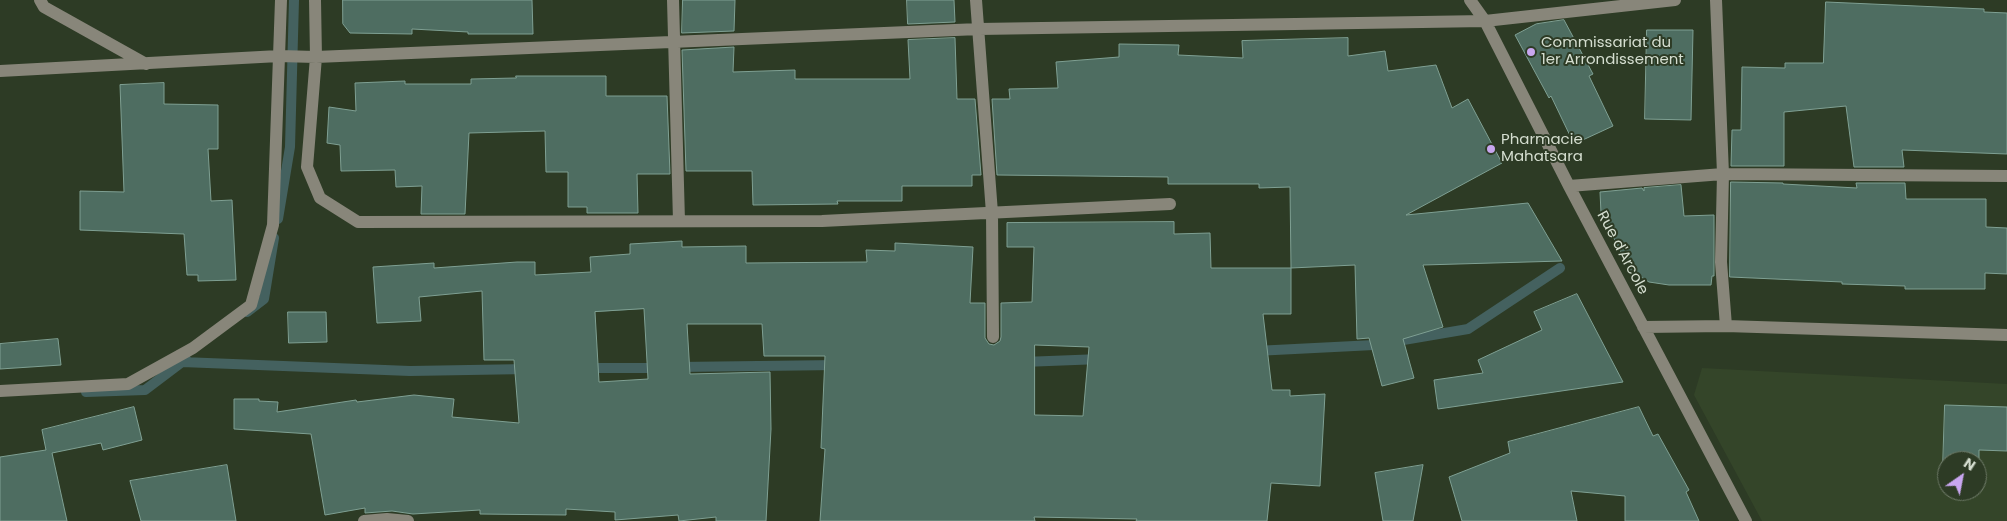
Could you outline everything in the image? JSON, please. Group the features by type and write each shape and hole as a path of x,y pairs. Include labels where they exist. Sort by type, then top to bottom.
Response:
{"street":[{"path":"40,0 44,7 146,64"},
{"path":"0,392 128,384 193,348 251,305 273,225 281,0"},
{"path":"315,0 316,57 307,167 320,198 358,222 822,221 1170,204"},
{"path":"673,0 679,221"},
{"path":"976,0 992,213 993,337"},
{"name":"Rue d'Arcole","path":"1470,0 1485,21 1643,328 1746,521"},
{"path":"0,71 279,56 316,57 979,29 1485,21 1675,0"},
{"path":"1716,0 1723,174 1721,262 1726,326"},
{"path":"1569,186 1723,174 2007,176"},
{"path":"1643,328 1726,326 2007,335"},
{"path":"364,521 387,519 408,521"}],"shaded area":[{"path":"1702,368 2007,384 2007,521 1762,521 1694,395"}],"building":[{"path":"343,0 532,0 533,34 468,34 468,32 412,29 412,34 350,33 343,24"},
{"path":"683,0 735,0 734,31 682,33"},
{"path":"907,0 954,0 955,22 908,24"},
{"path":"1826,2 1984,9 1984,12 2007,13 2007,154 1902,150 1904,167 1854,167 1846,106 1784,112 1784,166 1731,166 1732,130 1741,130 1742,67 1785,68 1785,63 1823,63"},
{"path":"1564,20 1593,74 1589,76 1613,126 1574,144 1551,96 1549,98 1515,35 1536,24"},
{"path":"1647,30 1693,30 1691,120 1645,119"},
{"path":"955,38 957,99 975,99 981,175 972,175 972,186 902,186 902,201 837,201 838,204 753,205 752,171 686,171 682,50 734,47 733,72 795,70 795,79 910,79 908,40"},
{"path":"1348,38 1348,56 1385,51 1388,71 1436,65 1452,108 1468,99 1502,163 1406,215 1528,203 1562,261 1423,265 1443,327 1403,339 1414,378 1382,386 1369,338 1357,339 1355,265 1291,268 1290,187 1259,188 1259,184 1168,184 1168,177 997,175 992,99 1010,99 1009,89 1058,88 1056,62 1119,57 1119,44 1179,45 1178,55 1243,58 1242,41"},
{"path":"516,76 606,76 606,96 667,96 670,174 637,174 638,213 587,213 587,207 568,207 568,172 546,172 545,131 469,133 465,214 421,214 422,186 396,187 395,170 341,171 340,145 327,143 329,107 356,111 355,83 405,81 405,84 471,84 471,79 516,78"},
{"path":"164,83 164,104 218,105 218,149 208,149 211,201 232,200 236,280 198,281 198,275 187,275 184,234 80,230 80,191 124,192 120,85"},
{"path":"1731,182 1857,188 1856,183 1905,183 1906,199 1986,199 1986,227 2007,228 2007,274 1985,273 1985,289 1905,289 1905,286 1730,277"},
{"path":"1681,185 1684,216 1714,215 1714,276 1712,276 1711,285 1669,285 1649,282 1630,270 1601,213 1600,192 1642,188 1644,191 1644,188"},
{"path":"1174,222 1174,234 1210,233 1211,268 1291,268 1291,314 1263,314 1272,390 1290,390 1290,396 1325,394 1320,486 1271,483 1267,521 1136,521 1137,519 1034,517 1035,521 820,521 825,449 821,448 825,356 764,356 762,324 687,324 690,374 770,372 771,429 766,521 716,521 716,517 679,521 678,515 615,520 615,512 566,509 566,515 480,514 480,510 413,514 392,511 365,513 365,508 325,515 311,434 234,429 234,399 259,399 259,401 278,402 277,412 356,400 357,402 414,395 454,399 452,417 519,423 514,360 484,360 482,291 419,297 421,321 377,323 373,267 434,263 434,268 535,262 535,275 591,272 590,257 630,254 630,244 682,241 682,247 746,246 746,263 867,262 866,250 895,251 895,243 973,247 970,303 985,303 985,338 989,344 994,345 1000,341 1001,337 1001,303 1032,302 1034,247 1007,247 1007,223","holes":["644,309 648,379 599,382 595,312","1035,345 1089,347 1083,416 1035,415"]},
{"path":"1577,294 1623,382 1438,409 1434,380 1483,373 1478,360 1542,330 1534,312"},
{"path":"288,312 326,312 327,342 289,343"},
{"path":"58,339 61,365 0,369 0,344"},
{"path":"1945,405 2007,407 2007,451 1944,451"},
{"path":"134,407 142,440 103,450 101,443 52,453 67,521 0,521 0,457 46,450 42,430"},
{"path":"1639,407 1653,436 1658,434 1689,490 1686,492 1699,521 1625,521 1625,496 1571,491 1577,521 1462,521 1449,477 1510,453 1508,442"},
{"path":"227,465 236,521 141,521 130,481"},
{"path":"1423,465 1413,521 1383,521 1375,473"}],"waterway":[{"path":"278,219 290,147 294,0"},
{"path":"247,312 264,299 274,238"},
{"path":"1255,351 1374,345 1468,329 1560,268"},
{"path":"86,392 145,390 186,359"},
{"path":"1023,362 1101,359"},
{"path":"182,362 410,371 528,369"},
{"path":"678,367 838,365"},
{"path":"585,368 661,368"}],"place":[{"name":"Commissariat du 1er Arrondissement","path":"1531,52"},
{"name":"Pharmacie Mahatsara","path":"1491,149"}]}
